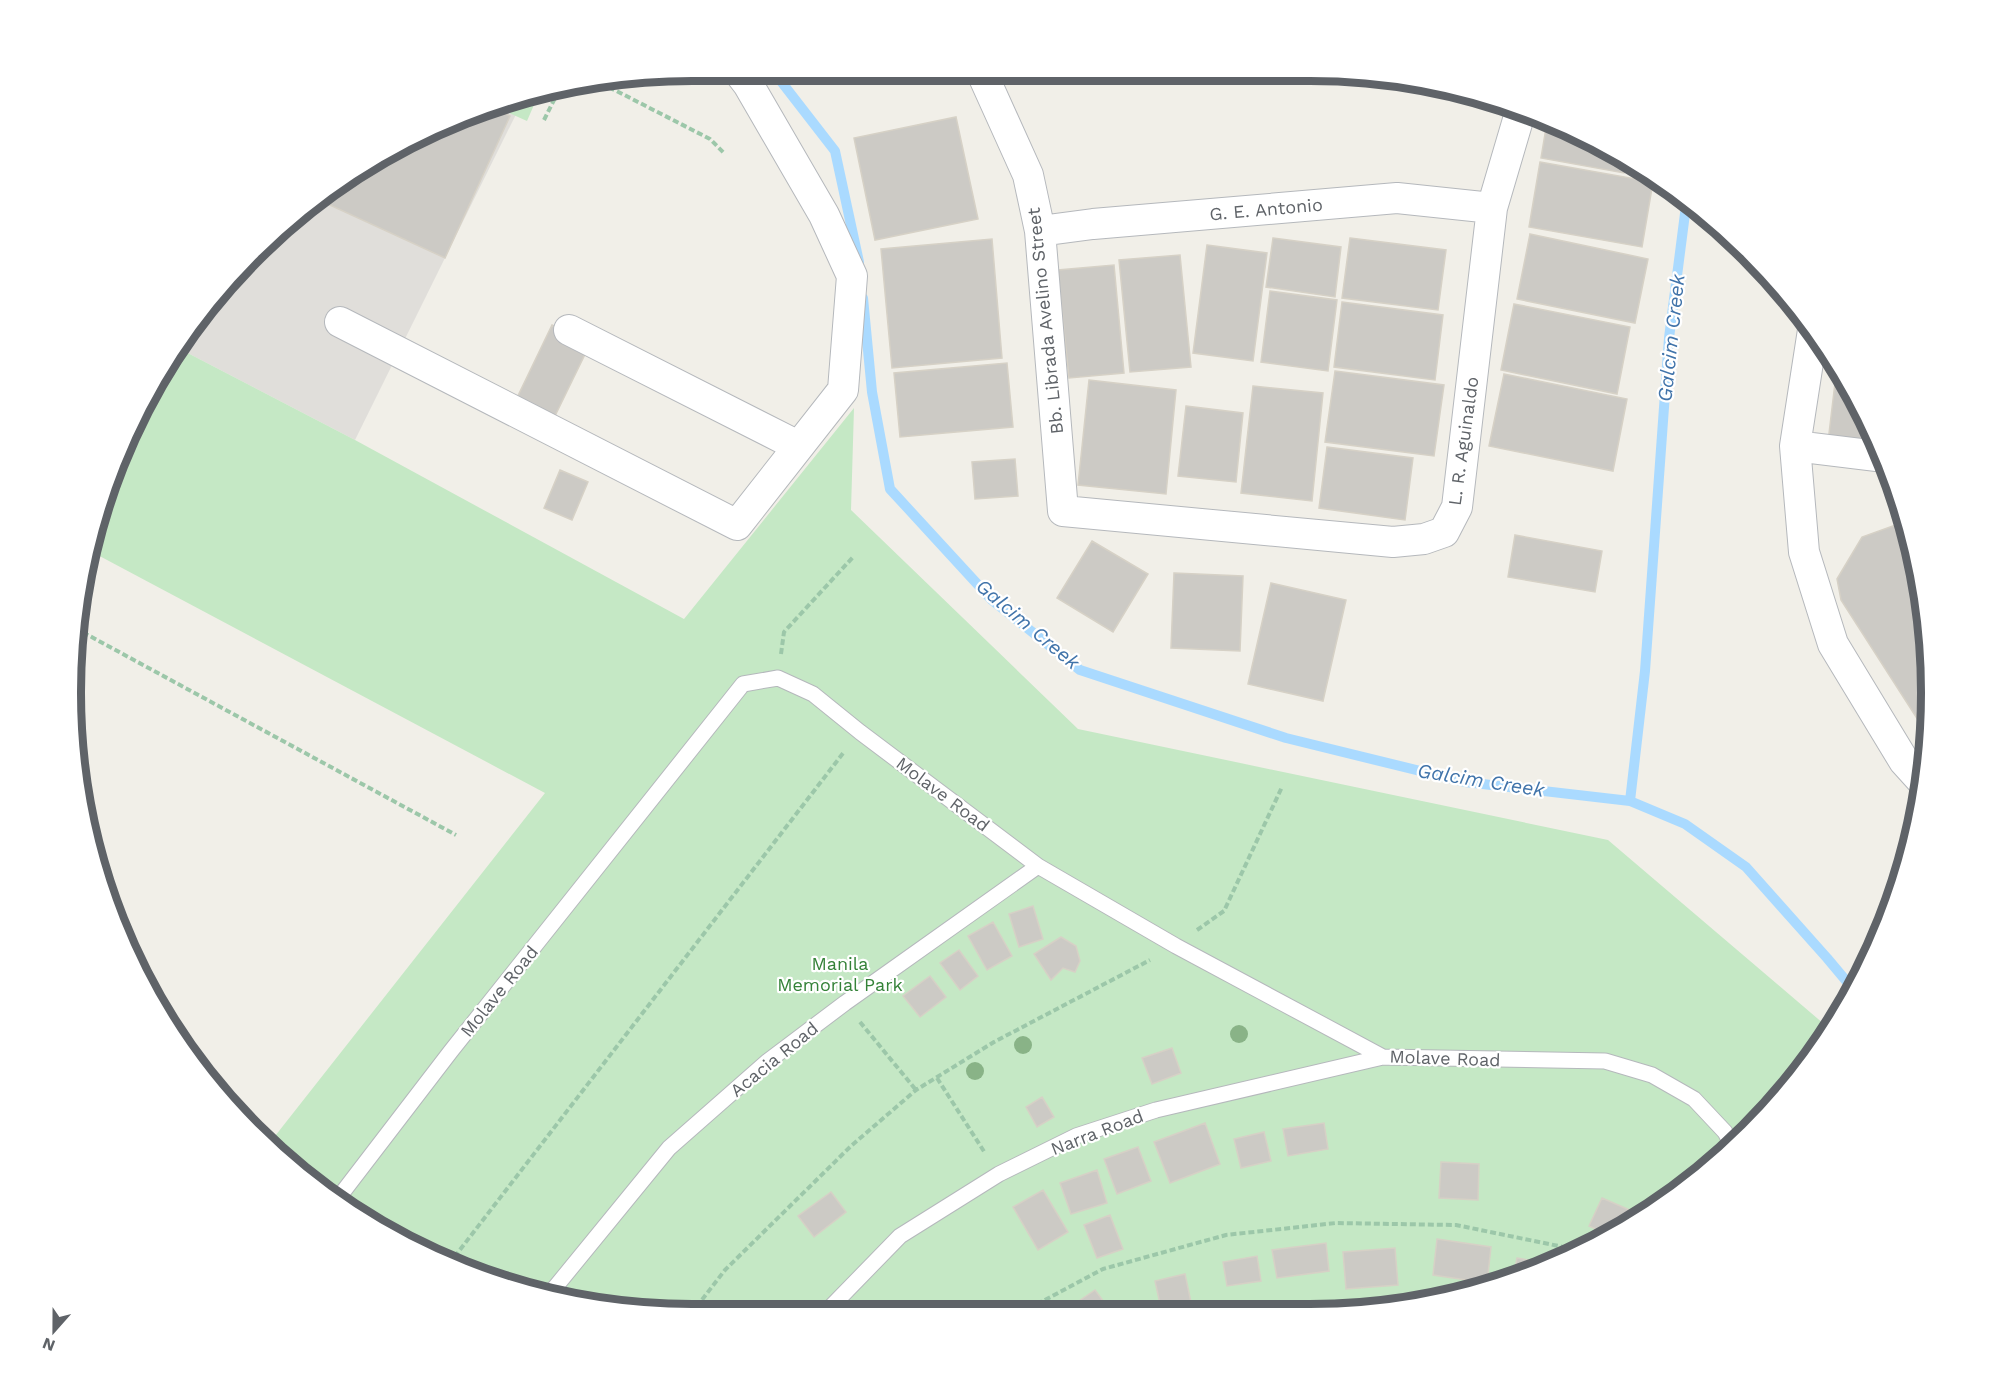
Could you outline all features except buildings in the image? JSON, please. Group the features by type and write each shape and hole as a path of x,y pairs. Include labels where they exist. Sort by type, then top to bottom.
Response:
{"street":[{"path":"340,322 737,525 843,390 852,276 824,215 746,81"},
{"name":"Bb. Librada Avelino Street","path":"986,81 1028,175 1040,231 1063,511"},
{"name":"L. R. Aguinaldo","path":"1063,511 1393,542 1424,539 1444,532 1457,507 1492,208 1519,118"},
{"name":"G. E. Antonio","path":"1040,231 1093,224 1397,198 1492,208"},
{"path":"569,330 798,446"},
{"path":"1811,343 1795,446 1804,552 1833,644 1905,761 1916,774"},
{"path":"1795,446 1873,456"}],"lane":[{"name":"Molave Road","path":"342,1193 451,1051 743,684 778,678 813,694 1038,866 1176,946 1383,1057 1605,1061 1652,1075 1694,1099 1725,1132 1728,1138"},
{"name":"Acacia Road","path":"555,1288 669,1148 768,1061 845,1003 1038,866"},
{"name":"Narra Road","path":"834,1304 900,1236 999,1174 1076,1136 1156,1110 1383,1057"}],"path":[{"path":"608,87 710,139 724,153"},
{"path":"544,120 556,97"},
{"path":"778,678 784,632 854,556"},
{"path":"84,633 456,835"},
{"path":"455,1256 860,732"},
{"path":"699,1304 725,1270 851,1146 916,1090 994,1042 1176,946 1224,911 1282,787"},
{"path":"845,1003 916,1090"},
{"path":"937,1078 999,1174"},
{"path":"1037,1304 1102,1269 1226,1235 1336,1223 1456,1225 1566,1247"}],"shaded area":[{"path":"520,106 355,440 185,352 207,320 260,260 320,207 387,163 422,144 496,113"}],"green space":[{"path":"535,102 527,121 504,111"},
{"name":"Manila Memorial Park","path":"185,352 355,440 684,619 854,408 851,510 1078,729 1608,840 1823,1023 1795,1065 1742,1125 1682,1178 1649,1201 1580,1241 1544,1257 1506,1272 1429,1292 1389,1299 1310,1304 692,1304 613,1299 573,1292 496,1272 422,1241 353,1201 320,1178 274,1138 545,793 97,555 113,496 128,458 144,422"}],"waterway":[{"name":"Galcim Creek","path":"781,81 835,151 859,262"},
{"name":"Galcim Creek","path":"1630,801 1645,671 1669,338 1685,210"},
{"name":"Galcim Creek","path":"863,298 872,392 890,489 992,600 1080,670 1286,738 1465,782 1630,801 1685,824 1746,867 1847,982"}]}
